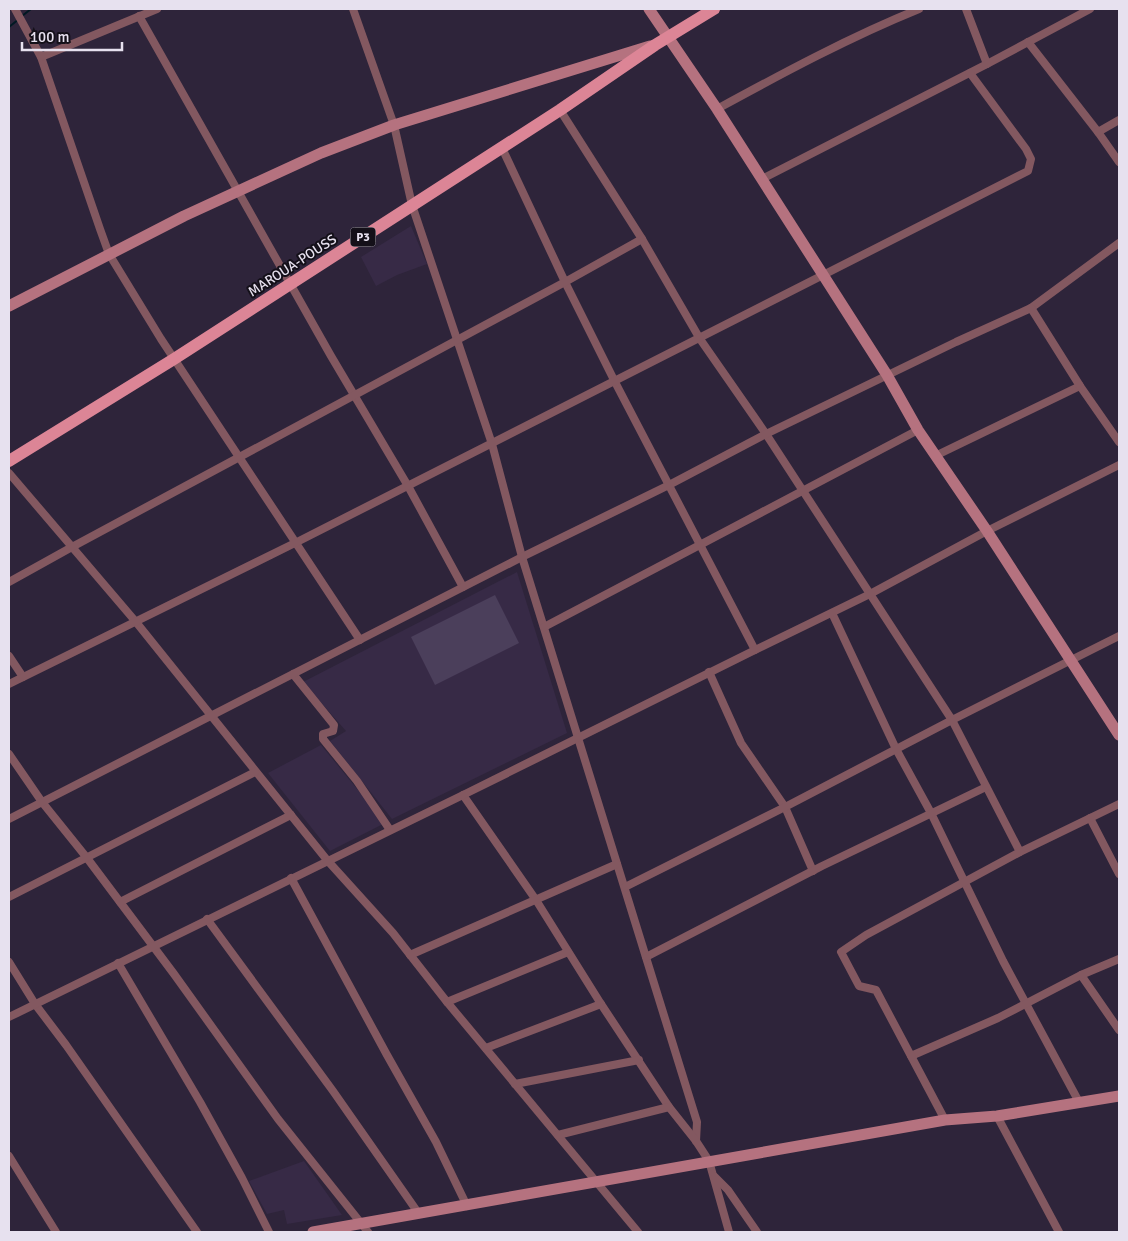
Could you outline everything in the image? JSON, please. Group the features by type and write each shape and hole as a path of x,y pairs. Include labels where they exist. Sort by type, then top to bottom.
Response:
{"main road":[{"name":"MAROUA-POUSS","path":"9,460 290,285 560,110 655,45 714,9"}],"street":[{"path":"41,57 157,9"},
{"path":"353,9 394,125 412,205 492,444 522,557 697,1122 696,1141"},
{"path":"649,9 762,179 887,375 935,456 987,531 1070,662 1115,721 1119,735"},
{"path":"717,109 880,24 919,9"},
{"path":"966,9 987,64"},
{"path":"762,179 970,73 1090,9"},
{"path":"16,10 41,57 109,254 238,458 297,542 360,640"},
{"path":"139,16 290,285 408,486 463,587"},
{"path":"1028,42 1119,162"},
{"path":"9,306 109,254 321,153 394,125 655,45"},
{"path":"9,684 492,444 1028,171 1031,159 1026,149 970,73"},
{"path":"560,110 642,239 700,339 766,434 952,720 1020,852"},
{"path":"1098,132 1119,120"},
{"path":"502,148 565,282 615,382 755,650"},
{"path":"9,582 642,239"},
{"path":"9,819 522,557 669,486 766,434 1031,308 1119,243"},
{"path":"1031,308 1080,386 1119,442"},
{"path":"935,456 1080,386"},
{"path":"544,627 918,430"},
{"path":"9,1017 870,594 987,531 1119,465"},
{"path":"9,473 136,622 327,860 410,955 638,1232"},
{"path":"832,612 896,749 931,813 1026,1004 1079,1102"},
{"path":"624,886 786,807 952,720 1119,636"},
{"path":"9,656 22,677"},
{"path":"709,672 741,742 786,807 813,871"},
{"path":"294,674 334,725 332,731 323,734 323,739 357,781 390,830"},
{"path":"9,754 42,802 120,902 278,1119 365,1228"},
{"path":"9,897 256,772"},
{"path":"646,957 813,871 986,787"},
{"path":"463,795 536,900 600,1004 669,1107 709,1161 729,1232"},
{"path":"945,1120 876,990 859,986 841,952 866,935 1020,852 1119,804"},
{"path":"120,902 291,815"},
{"path":"1090,818 1119,874"},
{"path":"410,955 617,864"},
{"path":"291,878 436,1142 467,1206"},
{"path":"207,919 328,1083 419,1214"},
{"path":"447,1002 568,952"},
{"path":"911,1056 998,1018 1081,975 1119,958"},
{"path":"9,962 35,1004 72,1053 196,1232"},
{"path":"118,963 200,1102 269,1232"},
{"path":"1081,975 1119,1030"},
{"path":"486,1048 600,1004"},
{"path":"515,1084 638,1060"},
{"path":"313,1232 365,1228 419,1214 945,1120 997,1116 1119,1096"},
{"path":"558,1135 669,1107"},
{"path":"997,1116 1059,1232"},
{"path":"9,1156 56,1232"},
{"path":"714,1176 728,1190 757,1232"}],"shaded area":[{"path":"411,226 427,264 397,275 376,286 361,257"},
{"path":"517,572 567,733 392,819 330,741 346,731 303,682"},
{"path":"495,595 519,643 435,685 411,637"},
{"path":"321,745 385,823 330,851 268,773"},
{"path":"304,1161 342,1215 287,1224 284,1210 267,1214 249,1181"}],"waterway":[{"path":"22,16 31,9"},
{"path":"9,27 19,19"}]}
